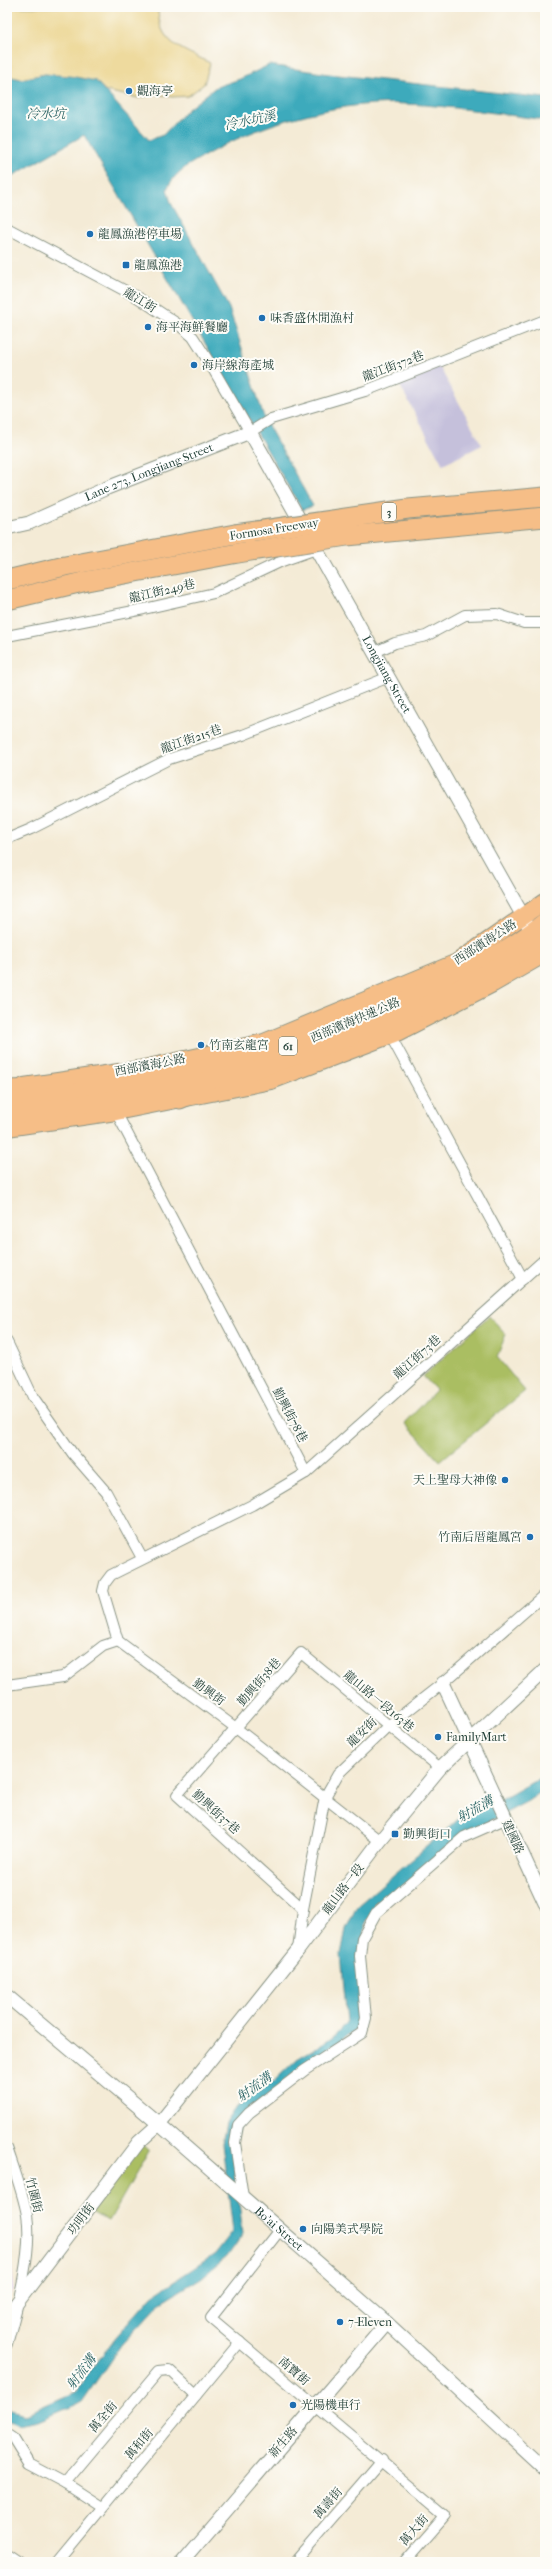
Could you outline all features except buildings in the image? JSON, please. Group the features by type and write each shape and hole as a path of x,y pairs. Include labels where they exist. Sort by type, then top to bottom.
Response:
{"highway":[{"name":"Formosa Freeway","path":"7,580 65,566 235,534 408,509 545,497"},
{"name":"Formosa Freeway","path":"7,600 87,581 238,553 354,535 545,517"},
{"name":"西部濱海快速公路","path":"7,1116 140,1095 255,1070 327,1046 436,1001 538,939 545,920"},
{"name":"西部濱海快速公路","path":"7,1102 136,1082 257,1056 321,1035 538,939"},
{"path":"180,1100 255,1070"},
{"path":"7,1089 136,1082"}],"main road":[{"name":"西部濱海公路","path":"7,1128 116,1112 271,1081 390,1035 493,984 538,939 545,901"},
{"name":"西部濱海公路","path":"7,1089 139,1068 264,1042 457,962 538,939"}],"street":[{"name":"龍江街","path":"7,228 137,297 174,321 193,337 251,432"},
{"name":"龍江街372巷","path":"251,432 272,419 365,391 545,320"},
{"name":"Lane 273, Longjiang Street","path":"7,528 29,523 48,512 251,432"},
{"name":"Longjiang Street","path":"251,432 316,549 379,651 389,677 538,939"},
{"name":"Lane 273, Longjiang Street","path":"7,520 48,512"},
{"name":"龍江街249巷","path":"7,636 144,610 214,593 282,561 316,549"},
{"path":"379,651 395,643 426,636 465,615 497,614 524,624 545,623"},
{"name":"龍江街215巷","path":"7,839 30,830 169,759 243,735 389,677"},
{"path":"390,1035 523,1279"},
{"name":"勤興街78巷","path":"116,1112 306,1473"},
{"name":"龍江街73巷","path":"306,1473 545,1258"},
{"path":"7,1342 34,1397 73,1454 106,1492 142,1558"},
{"path":"7,1685 63,1677 103,1646 118,1641 103,1591 105,1583 111,1575 142,1558 252,1505 306,1473"},
{"name":"龍安街","path":"298,1950 303,1909 325,1797 338,1774 388,1726 443,1683 545,1594"},
{"name":"勤興街","path":"118,1641 236,1728 380,1841"},
{"name":"勤興街38巷","path":"236,1728 301,1653"},
{"name":"龍山路一段163巷","path":"301,1653 440,1768"},
{"name":"龍山路一段","path":"159,2124 298,1950 380,1841 440,1768 469,1743 545,1670"},
{"name":"建國路","path":"443,1683 469,1743 545,1903"},
{"name":"勤興街37巷","path":"236,1728 177,1795 303,1909"},
{"path":"236,2192 235,2143 238,2125 248,2113 305,2070 362,2033 366,2018 360,1956 362,1938 376,1913 464,1837 504,1818"},
{"name":"Bo'ai Street","path":"7,1996 159,2124 387,2323 545,2469"},
{"name":"功明街","path":"7,2316 139,2142 159,2124"},
{"name":"竹圍街","path":"7,2148 27,2216 26,2252 19,2301 7,2344"},
{"name":"南寶街","path":"280,2230 211,2318 314,2406 382,2460 445,2515"},
{"name":"新生路","path":"182,2562 314,2406 387,2323"},
{"name":"萬和街","path":"58,2562 240,2342"},
{"name":"萬全街","path":"65,2483 159,2371 169,2370 196,2395"},
{"path":"7,2434 14,2438 29,2464 65,2483 102,2507"},
{"name":"萬壽街","path":"294,2562 382,2460"},
{"name":"萬大街","path":"404,2562 445,2515"},
{"path":"7,2554 20,2562"}],"shaded area":[{"path":"439,366 482,445 443,465 398,382"},
{"path":"7,2249 10,2251 14,2289 7,2299"}],"green space":[{"path":"489,1316 506,1334 497,1357 525,1391 440,1461 405,1423 436,1390 423,1376"},
{"path":"139,2142 149,2151 109,2221 89,2209"}],"sand":[{"path":"11,7 158,7 162,29 167,37 181,48 210,63 204,84 188,96 172,97 158,94 138,98 106,91 96,82 45,74 21,79 7,76 7,12"}],"water":[{"name":"冷水坑","path":"269,65 329,74 545,98 545,120 459,108 407,104 358,105 308,114 283,121 236,139 194,162 182,170 171,182 167,189 171,203 229,308 265,420 313,506 302,510 84,135 7,179 7,76 21,79 45,74 70,76 96,81 149,140 163,135 188,109 216,87 240,79"},
{"path":"545,1775 545,1789 528,1801 453,1841 365,1922 362,2018 357,2030 303,2065 276,2090 246,2111 232,2146 243,2234 227,2257 201,2278 160,2303 121,2345 82,2402 38,2421 18,2425 7,2420 7,2409 25,2414 75,2392 115,2338 152,2296 215,2254 233,2231 222,2144 226,2123 237,2107 274,2081 297,2059 332,2038 347,2022 341,1954 346,1929 357,1906 461,1817 494,1804"}],"place":[{"name":"觀海亭","path":"129,91"},
{"name":"龍鳳漁港停車場","path":"90,234"},
{"name":"龍鳳漁港","path":"126,265"},
{"name":"味香盛休閒漁村","path":"262,318"},
{"name":"海平海鮮餐廳","path":"148,327"},
{"name":"海岸線海產城","path":"194,365"},
{"name":"竹南玄龍宮","path":"201,1045"},
{"name":"天上聖母大神像","path":"505,1480"},
{"name":"竹南后厝龍鳳宮","path":"530,1537"},
{"name":"FamilyMart","path":"438,1737"},
{"name":"勤興街口","path":"395,1834"},
{"name":"向陽美式學院","path":"303,2229"},
{"name":"7-Eleven","path":"340,2322"},
{"name":"光陽機車行","path":"293,2405"}],"water label":[{"name":"冷水坑溪","path":"250,120"},
{"name":"射流溝","path":"475,1809"},
{"name":"射流溝","path":"254,2087"},
{"name":"射流溝","path":"81,2372"}]}
